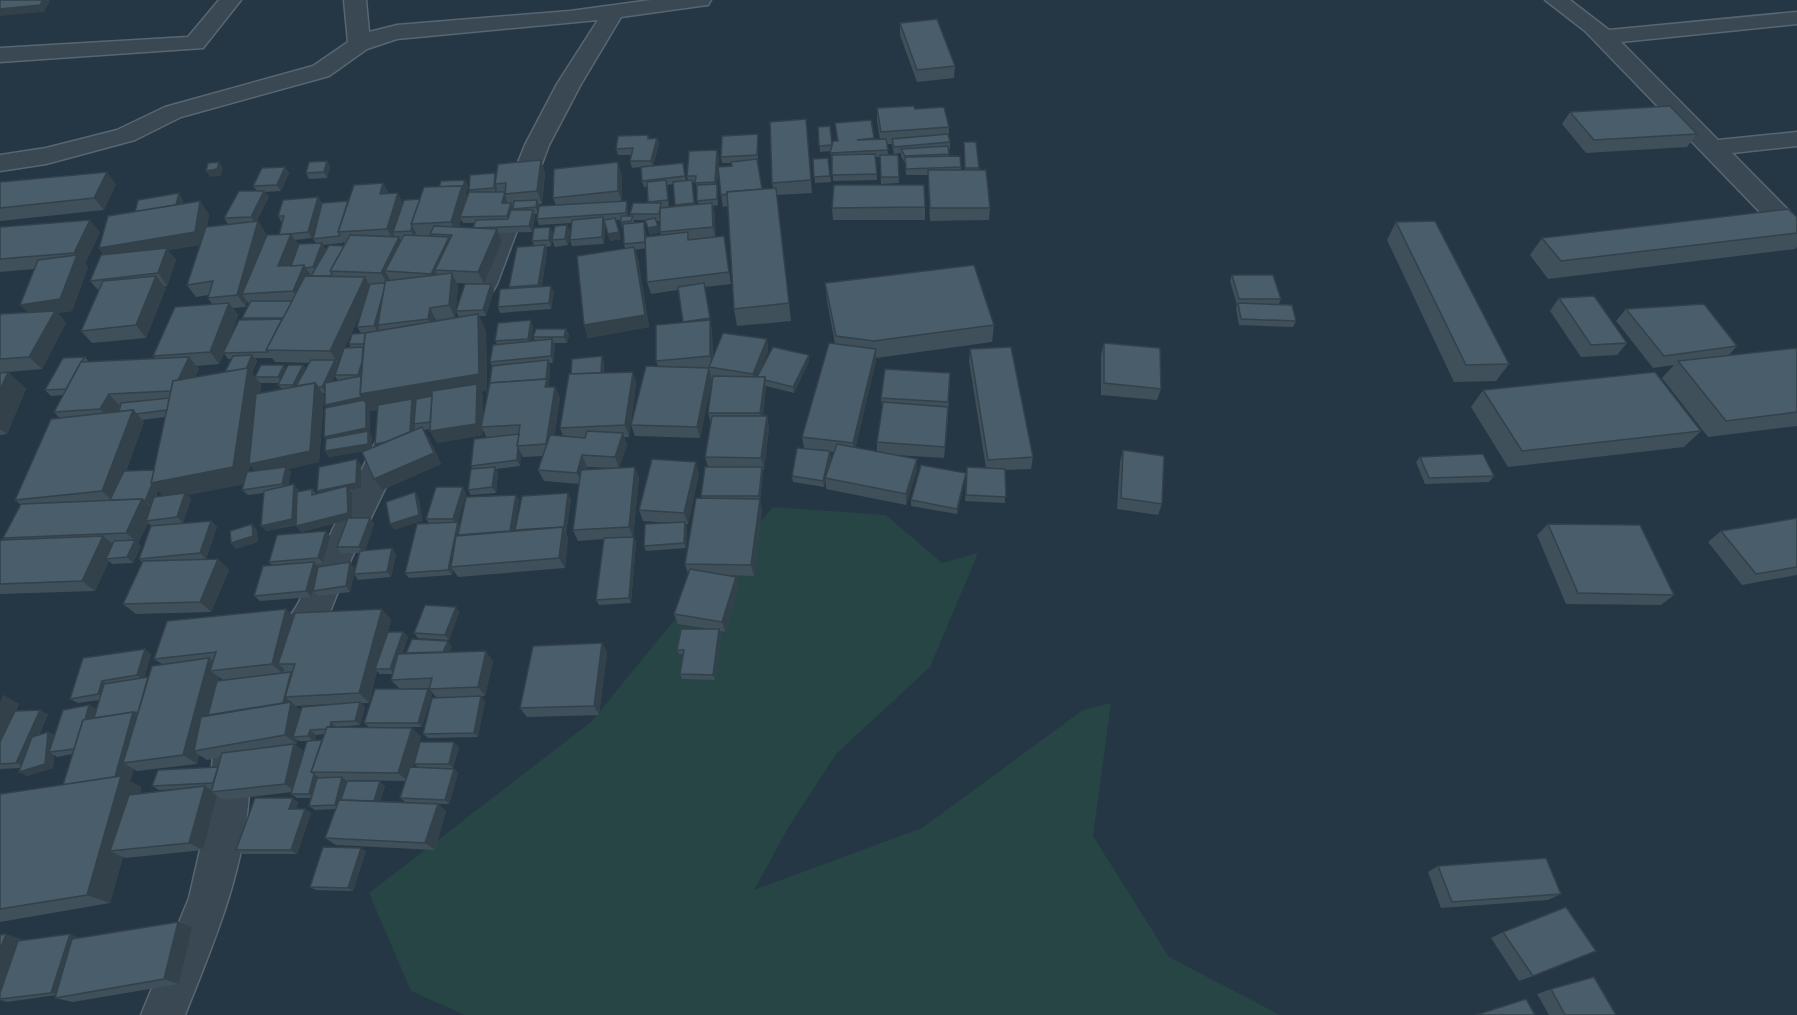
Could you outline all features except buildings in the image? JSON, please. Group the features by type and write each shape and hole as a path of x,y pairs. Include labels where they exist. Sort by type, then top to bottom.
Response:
{"street":[{"path":"0,55 195,43 230,0"},
{"path":"355,0 358,44"},
{"path":"0,163 46,156 126,135 173,112 321,71 370,38 397,32 569,8 614,11 700,0"},
{"path":"1556,0 1593,26 1797,236"},
{"path":"1780,0 1797,17"},
{"path":"473,307 502,242 537,145 569,84 614,11"},
{"path":"1604,37 1797,17"},
{"path":"1710,148 1797,139"},
{"path":"270,669 312,613 335,557 395,434 408,415"},
{"path":"163,1015 210,898 228,815 233,734 237,725"}],"green space":[{"path":"773,507 886,515 942,563 978,553 930,667 836,754 788,828 754,890 922,828 1083,710 1111,703 1093,836 1169,957 1280,1015 465,1015 411,991 369,893 591,722 690,601"}]}
